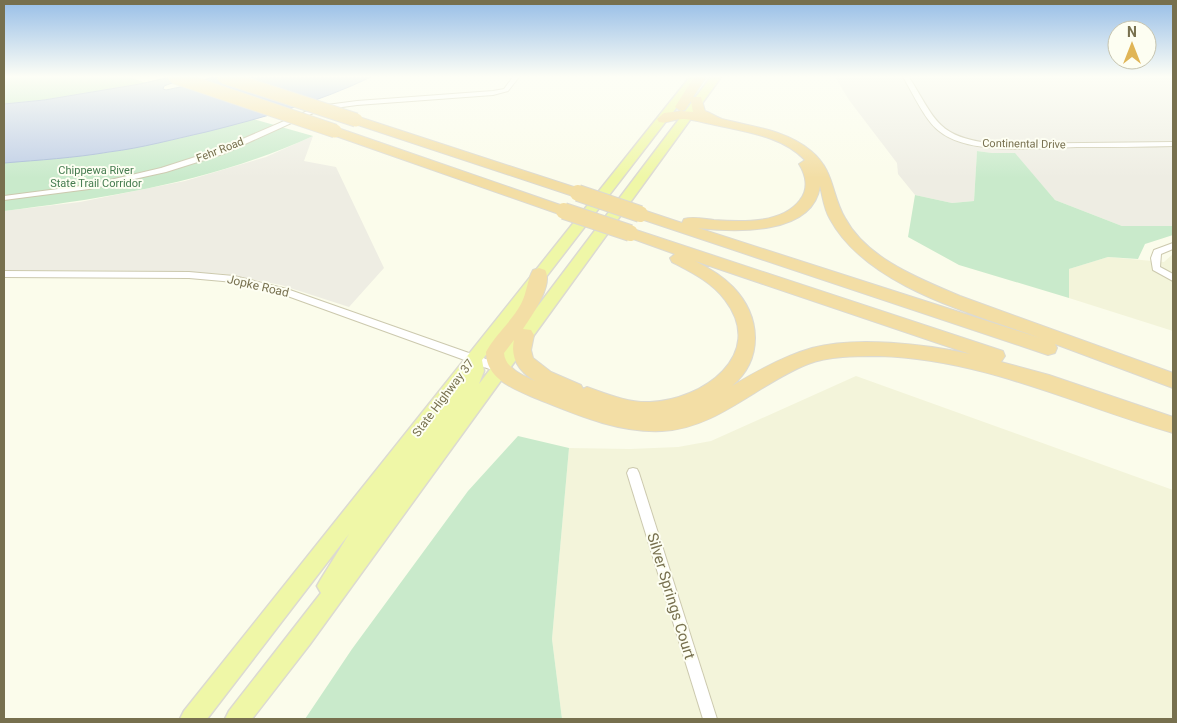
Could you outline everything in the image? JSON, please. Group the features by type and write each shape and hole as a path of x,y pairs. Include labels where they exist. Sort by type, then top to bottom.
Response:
{"highway":[{"path":"275,111 1173,418"},
{"path":"328,111 1173,389"},
{"path":"681,111 683,116"},
{"path":"698,111 703,116 779,138 810,157 822,172 833,210 844,230 862,249 889,268 916,283 965,304 1173,381"},
{"path":"663,119 669,115 683,116 738,126"},
{"path":"645,215 724,225 759,224 775,221 798,211 812,192 814,184 810,171 794,153 760,138 683,116"},
{"path":"500,368 519,371 635,409 668,409 690,403 718,389 736,370 745,355 748,338 744,318 733,298 698,269 632,234"},
{"path":"539,274 538,288 532,300 517,324 495,352 495,359 500,368 513,380 618,419 660,424 695,415 769,374 803,359 832,351 892,349 934,354 991,366 1173,425"},
{"path":"525,335 522,351 528,366 574,390"}],"main road":[{"name":"State Highway 37","path":"192,719 539,274 669,111"},
{"path":"237,719 302,636 654,161 688,111"},
{"path":"302,636 331,580 377,507 472,381 476,371 474,358"}],"street":[{"name":"Fehr Road","path":"4,198 89,187 163,170 220,152 313,111"},
{"name":"Continental Drive","path":"928,111 939,128 964,140 979,144 995,146 1173,144"},
{"path":"1173,246 1157,252 1154,258 1156,268 1173,278"},
{"name":"Jopke Road","path":"4,274 173,274 234,279 284,291 500,368"},
{"name":"Silver Springs Court","path":"633,473 710,719"}],"shaded area":[{"path":"857,111 1173,111 1173,226 1122,226 1055,200 1014,153 977,151 974,201 952,203 915,195 898,174 897,163"},
{"path":"313,136 304,161 336,167 384,268 349,307 281,285 225,274 170,271 4,270 4,211 80,202 185,181 266,157"},
{"path":"1173,254 1173,331 1069,298 1069,269 1108,257 1164,262"},
{"path":"856,376 1173,490 1173,719 562,719 552,639 569,448 630,449 678,447 711,441"}],"green space":[{"name":"Chippewa River State Trail Corridor","path":"253,119 313,136 276,152 238,165 161,186 83,200 4,211 4,163 110,152 181,138"},
{"path":"977,151 1015,153 1055,200 1122,226 1173,226 1173,235 1145,244 1138,259 1108,257 1069,269 1069,298 959,265 908,237 915,195 952,203 974,201"},
{"path":"518,436 569,448 552,639 562,719 305,719 352,649 468,491"}],"water":[{"path":"4,111 284,111 146,146 70,157 4,163"}]}
